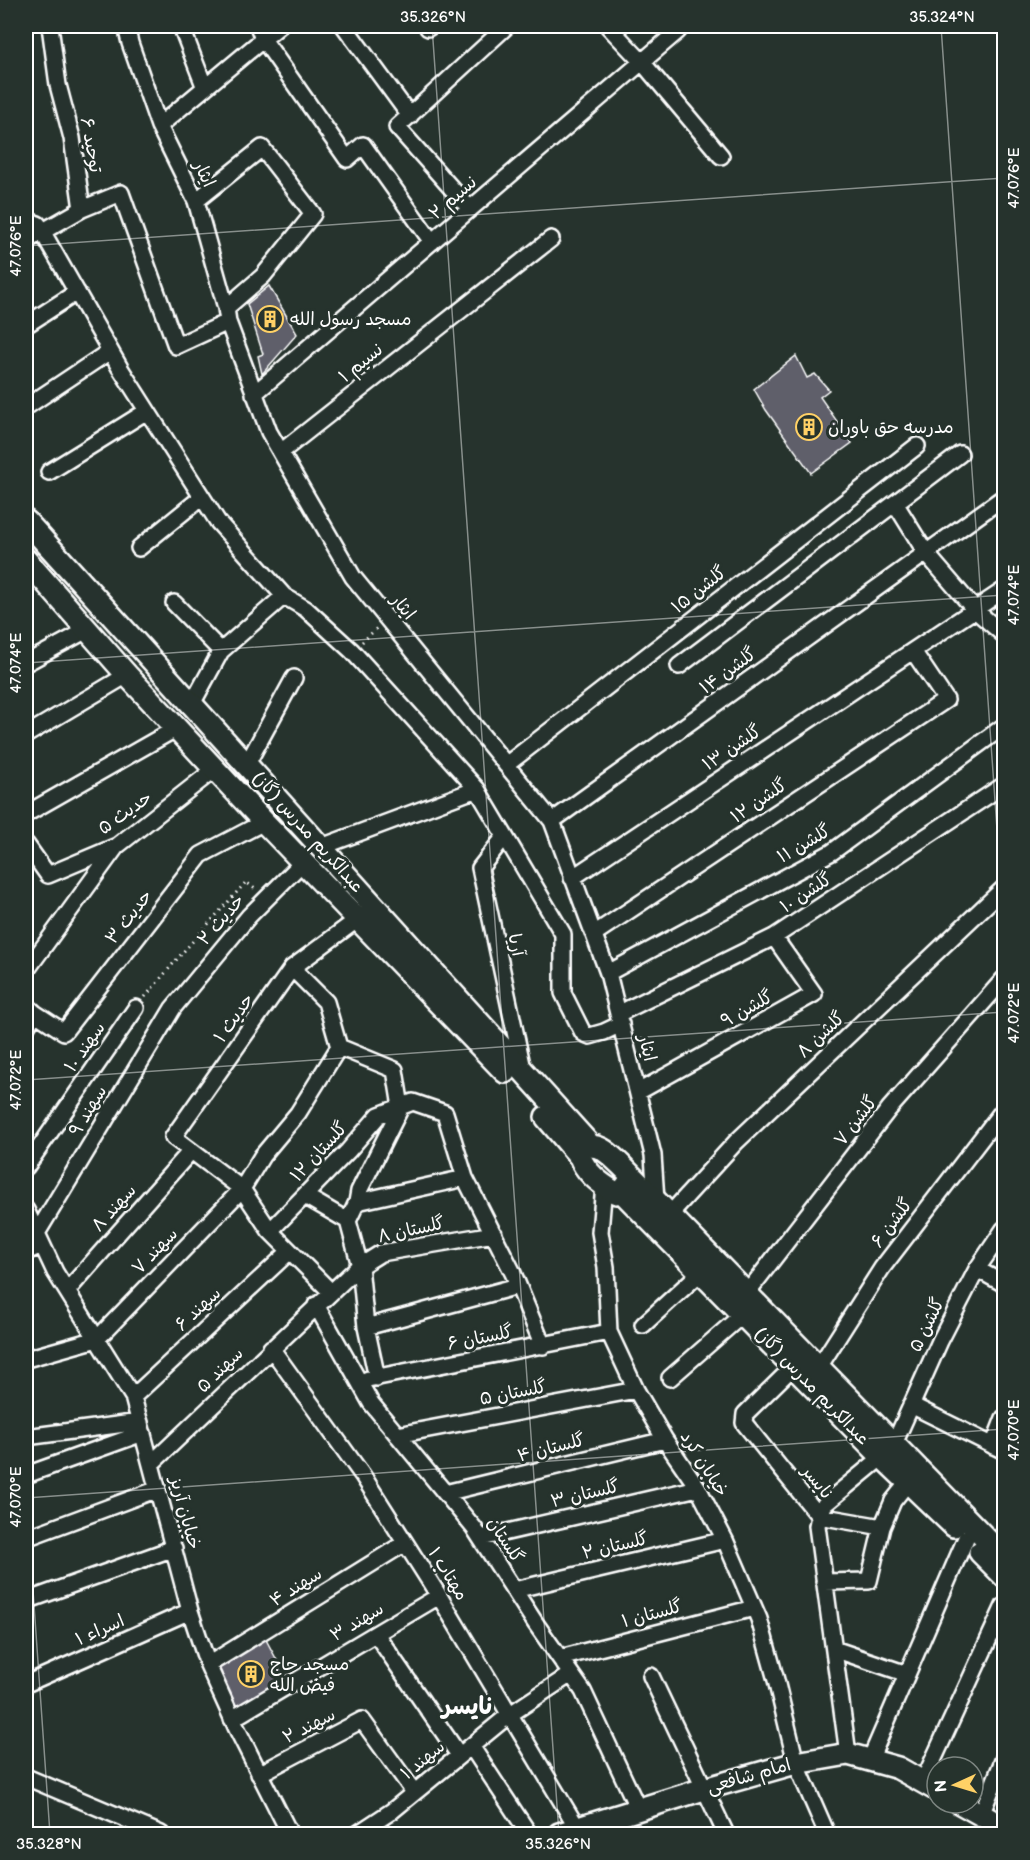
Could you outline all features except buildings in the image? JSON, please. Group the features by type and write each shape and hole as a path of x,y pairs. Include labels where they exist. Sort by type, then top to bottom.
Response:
{"street":[{"name":"توحید ۶","path":"50,26 58,85 72,138 82,209"},
{"name":"ایثار","path":"126,26 159,126 196,201 227,315 269,432 353,577 552,821 608,973 653,1155 663,1207"},
{"path":"182,26 205,88"},
{"path":"159,126 205,88 260,32 279,26"},
{"path":"344,26 410,116"},
{"path":"470,209 397,128 507,26"},
{"path":"608,26 642,62 721,156"},
{"path":"260,32 347,159 363,145 432,242"},
{"name":"نسیم ۲","path":"254,394 678,32"},
{"path":"26,241 82,209 121,193 176,346 227,315 263,276 313,214 262,148 196,201"},
{"path":"26,220 38,224 42,231"},
{"name":"گلشن ۱۰","path":"42,231 110,351 218,522 284,596 306,609 352,651 477,789 563,934 563,993 582,1033 590,1036 604,1032 619,1019 774,937 1005,785"},
{"name":"نسیم ۱","path":"281,452 551,239"},
{"path":"26,325 77,292"},
{"path":"26,407 110,351"},
{"path":"49,472 147,411"},
{"name":"گلشن ۱۵","path":"506,765 917,446"},
{"path":"679,666 960,454"},
{"name":"گلشن ۱۴","path":"552,821 1005,496"},
{"path":"139,548 202,497"},
{"path":"895,503 926,553 975,610 1005,635"},
{"name":"عبدالکریم مدرس (گاز)","path":"26,520 523,1071 585,1151"},
{"name":"عبدالکریم مدرس (گاز)","path":"28,568 264,822 585,1151"},
{"name":"گلشن ۱۳","path":"572,878 1005,590"},
{"path":"192,704 221,651 284,596"},
{"path":"174,603 221,651"},
{"path":"26,663 87,630"},
{"name":"گلشن ۱۲","path":"594,934 946,700 914,651"},
{"path":"26,735 127,675"},
{"path":"247,764 294,678"},
{"name":"گلشن ۱۱","path":"608,973 832,852 1005,726"},
{"path":"26,814 177,728"},
{"name":"حدیث ۵","path":"26,844 48,875 117,846 215,769"},
{"path":"303,862 321,847 477,789"},
{"name":"حدیث ۳","path":"30,1009 64,1032 201,855 264,822"},
{"name":"آریا","path":"505,836 480,868 523,1071"},
{"path":"26,971 117,846"},
{"name":"حدیث ۲","path":"173,1008 249,915 303,862"},
{"name":"گلشن ۸","path":"663,1207 736,1142 1005,888"},
{"name":"حدیث ۱","path":"190,1152 173,1137 292,968 358,919"},
{"name":"گلشن ۹","path":"638,1092 814,994 774,937"},
{"path":"292,968 326,1002 339,1047 395,1070 401,1107 359,1191 357,1203 348,1221 360,1266 366,1327 376,1378"},
{"name":"گلشن ۷","path":"747,1293 890,1109 1005,979"},
{"name":"سهند ۱۰","path":"26,1167 136,1008"},
{"name":"سهند ۹","path":"39,1239 173,1008"},
{"path":"26,1028 30,1009"},
{"name":"سهند ۷","path":"97,1339 242,1190 262,1156 298,1113 339,1047"},
{"path":"401,1107 413,1102 445,1113 465,1178 494,1234 543,1346"},
{"name":"گلستان ۱۲","path":"270,1232 348,1151 379,1115 401,1107"},
{"name":"گلشن ۶","path":"819,1367 882,1268 1005,1109"},
{"path":"585,1151 587,1170 618,1184"},
{"path":"190,1152 242,1190 270,1232 331,1292"},
{"name":"سهند ۸","path":"67,1291 190,1152"},
{"path":"357,1203 465,1178"},
{"name":"عبدالکریم مدرس (گاز)","path":"618,1184 663,1207 819,1367 888,1451 909,1481 1005,1576"},
{"name":"عبدالکریم مدرس (گاز)","path":"618,1184 742,1315 794,1366 1005,1557"},
{"name":"خیابان کرد","path":"618,1184 600,1232 606,1267 609,1332 636,1390 665,1440 698,1488 725,1540 754,1608 776,1680 796,1763 827,1834"},
{"path":"304,1196 348,1221"},
{"name":"خیابان آریز","path":"26,1210 55,1272 133,1396 190,1611 208,1665 232,1719 290,1834"},
{"name":"گلشن ۵","path":"888,1451 977,1269 1005,1229"},
{"name":"گلستان ۸","path":"316,1305 360,1266 381,1253 494,1234"},
{"path":"26,1252 39,1239"},
{"name":"سهند ۶","path":"133,1396 290,1251"},
{"path":"977,1269 1005,1284"},
{"path":"643,1325 701,1272"},
{"path":"366,1327 518,1286"},
{"name":"سهند ۵","path":"152,1464 316,1305"},
{"name":"گلستان","path":"316,1305 371,1403 481,1538 583,1691 639,1811"},
{"path":"670,1378 742,1315"},
{"name":"گلستان ۶","path":"359,1381 609,1332"},
{"path":"26,1359 97,1339"},
{"name":"مهتاب ۱","path":"271,1348 363,1476 439,1596 509,1715 569,1832"},
{"name":"نایسر","path":"794,1366 745,1414 744,1423 819,1516 882,1527"},
{"name":"گلستان ۵","path":"397,1435 636,1390"},
{"path":"911,1405 999,1449 1005,1418"},
{"path":"26,1437 141,1427"},
{"path":"26,1475 141,1427"},
{"name":"گلستان ۴","path":"446,1493 665,1440"},
{"path":"848,1754 817,1526 825,1503 888,1451"},
{"path":"824,1582 869,1581 882,1527 893,1501 909,1481"},
{"name":"گلستان ۳","path":"481,1538 698,1488"},
{"path":"26,1538 158,1489"},
{"path":"870,1760 966,1538"},
{"name":"گلستان ۲","path":"514,1590 725,1540"},
{"name":"سهند ۴","path":"208,1665 405,1543"},
{"path":"26,1601 174,1548"},
{"name":"سهند ۳","path":"232,1719 439,1596"},
{"path":"943,1755 1005,1606"},
{"name":"گلستان ۱","path":"560,1658 754,1608"},
{"name":"اسراء ۱","path":"26,1684 190,1611"},
{"path":"376,1634 528,1834"},
{"path":"834,1649 907,1674"},
{"name":"سهند ۱","path":"357,1834 392,1811 509,1715 571,1674"},
{"path":"651,1676 726,1834"},
{"name":"سهند ۲","path":"259,1774 362,1720 414,1792"},
{"name":"امام شافعی","path":"569,1832 704,1789 796,1763 848,1754 898,1768 925,1783"},
{"path":"985,1806 1005,1758"},
{"path":"26,1777 161,1834"},
{"path":"981,1815 1005,1831"}],"path":[{"path":"352,651 387,619"},
{"path":"136,1008 246,882 266,899"}],"place":[{"name":"مسجد رسول الله","path":"270,319"},
{"name":"مدرسه حق باوران","path":"809,427"},
{"name":"مسجد حاج فیض الله","path":"251,1674"}],"district":[{"name":"نایسر","path":"467,1706"}]}
